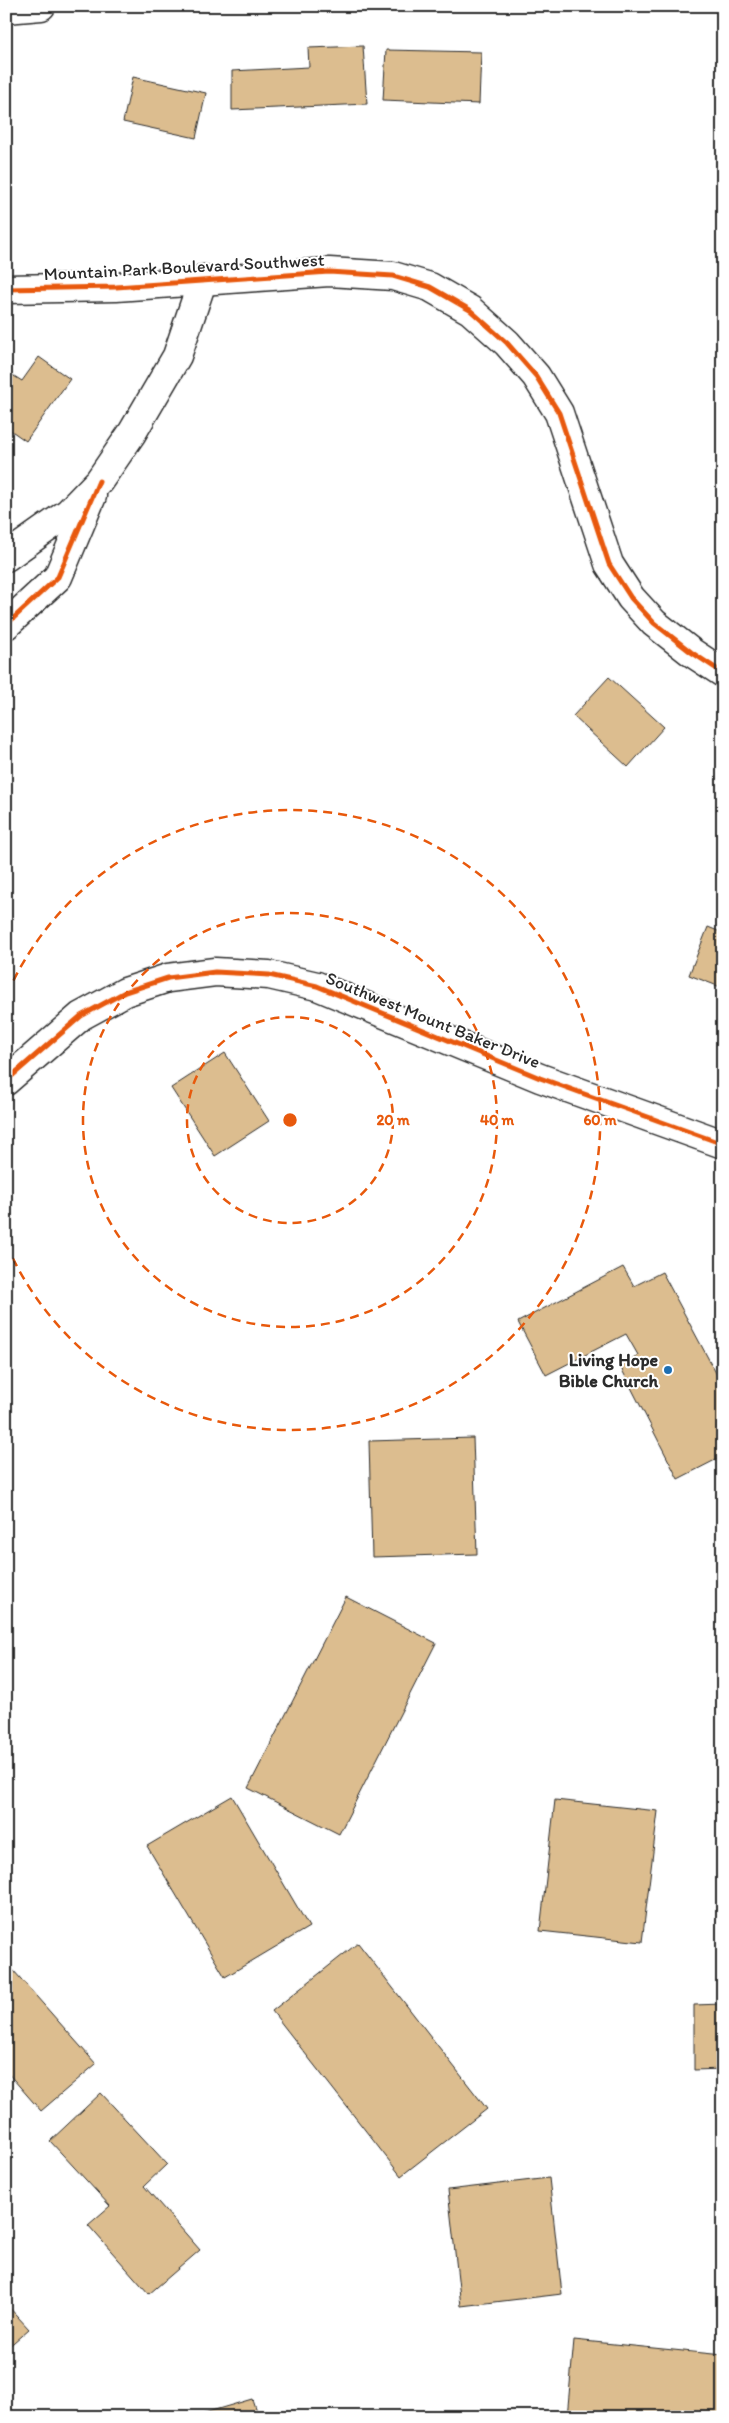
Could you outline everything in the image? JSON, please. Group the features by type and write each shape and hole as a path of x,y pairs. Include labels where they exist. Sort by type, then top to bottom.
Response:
{"street":[{"path":"6,9 41,6"},
{"name":"Mountain Park Boulevard Southwest","path":"6,289 116,287 203,279 329,272 393,276 430,287 470,310 506,343 536,376 559,413 609,564 631,598 654,623 691,652 723,673"},
{"path":"6,557 68,513 99,481 132,433 177,356 203,279"},
{"path":"6,625 58,577 99,481"},
{"name":"Southwest Mount Baker Drive","path":"6,1081 81,1016 125,992 168,978 215,972 269,975 317,986 540,1078 723,1144"}],"building":[{"path":"363,46 367,104 232,110 232,71 309,67 308,48"},
{"path":"386,50 481,52 479,104 383,100"},
{"path":"133,77 206,93 196,138 123,122"},
{"path":"39,357 70,379 26,441 6,427 6,371 22,381"},
{"path":"609,677 664,727 628,767 573,716"},
{"path":"708,927 723,933 723,988 689,975"},
{"path":"225,1053 269,1121 215,1156 171,1088"},
{"name":"Living Hope Bible Church","path":"623,1267 634,1286 662,1272 723,1386 723,1456 678,1479 620,1366 638,1355 626,1334 546,1375 518,1322"},
{"path":"473,1438 477,1554 372,1557 369,1441"},
{"path":"346,1597 436,1643 339,1834 248,1788"},
{"path":"232,1796 309,1927 225,1977 147,1846"},
{"path":"555,1800 658,1811 642,1942 540,1931"},
{"path":"358,1943 487,2109 401,2176 272,2011"},
{"path":"6,1962 96,2064 41,2111 6,2071"},
{"path":"723,2004 723,2069 694,2070 694,2005"},
{"path":"101,2093 167,2164 144,2186 200,2250 149,2294 88,2225 110,2206 50,2141"},
{"path":"549,2178 562,2294 461,2306 448,2190"},
{"path":"6,2304 29,2329 6,2349"},
{"path":"574,2340 723,2355 723,2417 567,2417"},
{"path":"252,2399 258,2417 191,2417"}],"cycle path":[{"path":"6,289 116,287 329,272 393,276 430,287 470,310 507,343 536,376 559,413 609,564 631,598 654,623 691,652 723,673"},
{"path":"6,625 58,577 99,481"},
{"path":"6,1081 81,1016 125,992 168,978 215,972 269,975 317,986 540,1078 723,1144"}],"place":[{"name":"Living Hope Bible Church","path":"668,1370"}]}
